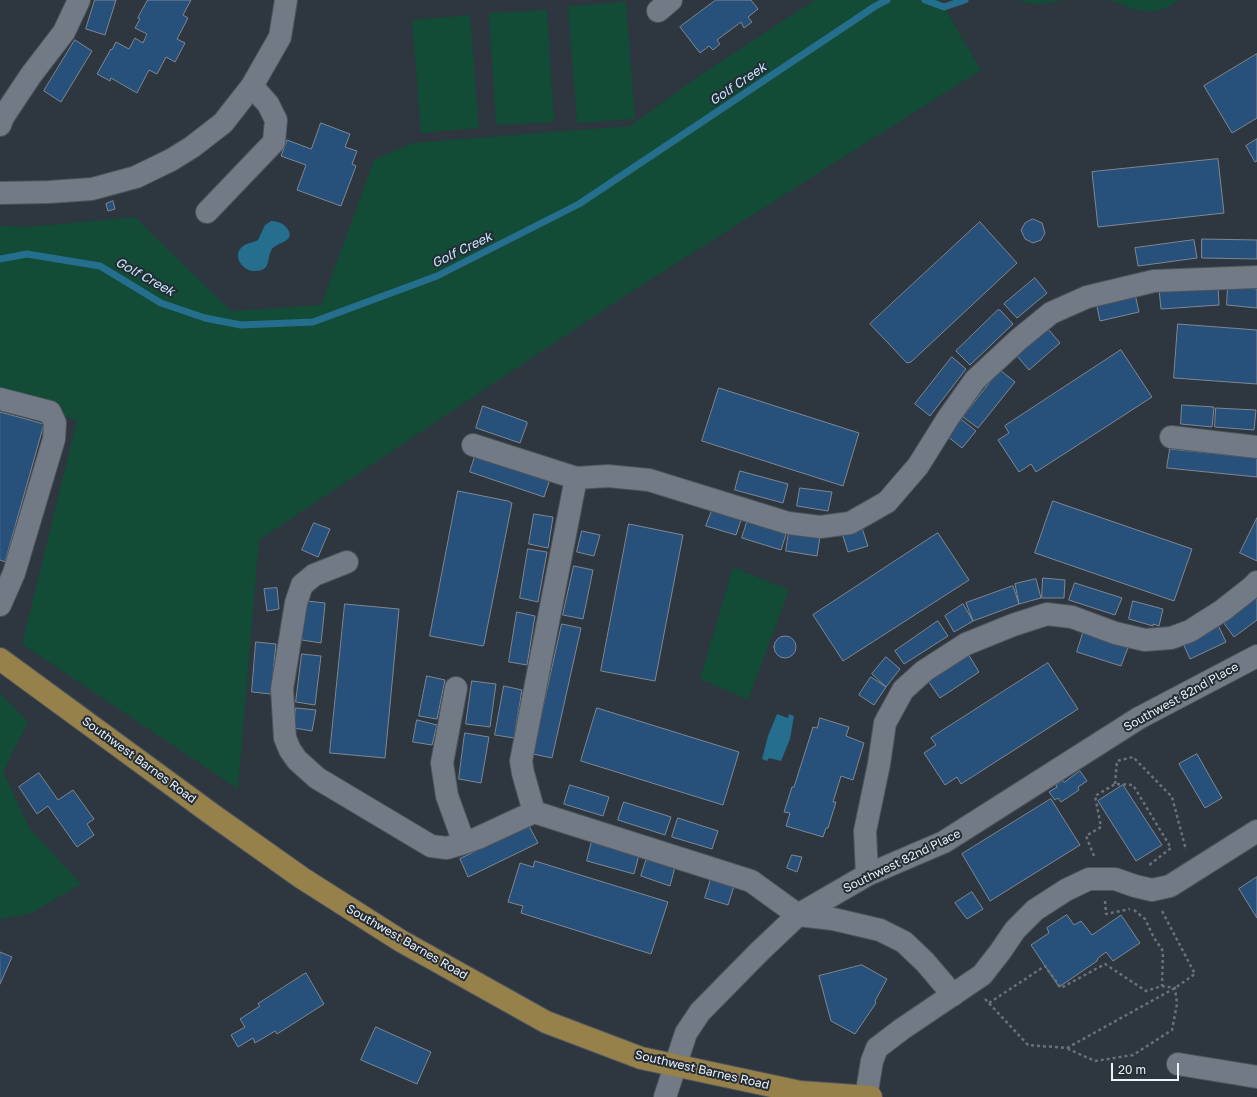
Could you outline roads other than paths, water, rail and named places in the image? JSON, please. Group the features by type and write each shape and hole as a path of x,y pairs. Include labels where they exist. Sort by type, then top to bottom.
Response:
{"main road":[{"name":"Southwest Barnes Road","path":"0,659 258,847 350,909 408,944 546,1022 641,1058 675,1066 800,1092 871,1097"}],"street":[{"path":"0,125 3,117 27,81 64,32 79,0"},
{"path":"0,193 92,189 136,177 171,160 192,147 223,123 252,86 280,37 286,0"},
{"path":"207,212 274,142 276,120 268,104 252,86"},
{"path":"473,446 576,478 608,476 649,480 788,523 820,527 850,523 887,502 918,466 948,418 975,380 1050,313 1087,297 1154,281 1257,277"},
{"path":"0,399 50,412 55,423 54,439 14,573 0,605"},
{"path":"1171,437 1257,447"},
{"path":"534,812 521,761 576,478"},
{"path":"347,562 314,576 302,586 296,603 282,689 285,738 290,750 297,760 317,778 431,846 447,848 464,843 534,812 751,881 798,915 833,919 880,930 904,942 925,962 953,995"},
{"path":"867,875 865,831 879,764 884,723 903,690 924,671 966,644 1013,625 1047,614 1072,617 1115,633 1145,640 1171,638 1190,631 1223,610 1257,582"},
{"name":"Southwest 82nd Place","path":"666,1097 686,1033 700,1012 798,915 867,875 944,842 1139,718 1257,656"},
{"path":"456,688 442,763 447,796 464,843"},
{"path":"866,1097 872,1061 877,1048 902,1029 982,975 1015,930 1035,910 1066,890 1089,879 1115,879 1152,890 1170,886 1257,831"},
{"path":"1178,1064 1257,1077"}],"water":[{"path":"271,221 284,225 290,236 288,239 272,249 268,263 264,269 251,271 243,267 238,256 241,248 258,240 265,225"},
{"path":"777,714 788,718 789,714 794,716 790,739 781,761 769,758 767,761 762,759 768,736"}],"waterway":[{"name":"Golf Creek","path":"0,259 27,254 100,266 161,303 205,318 241,325 313,322 437,276 579,204 874,7 887,0"},
{"name":"Golf Creek","path":"925,0 944,7 965,0"}]}
